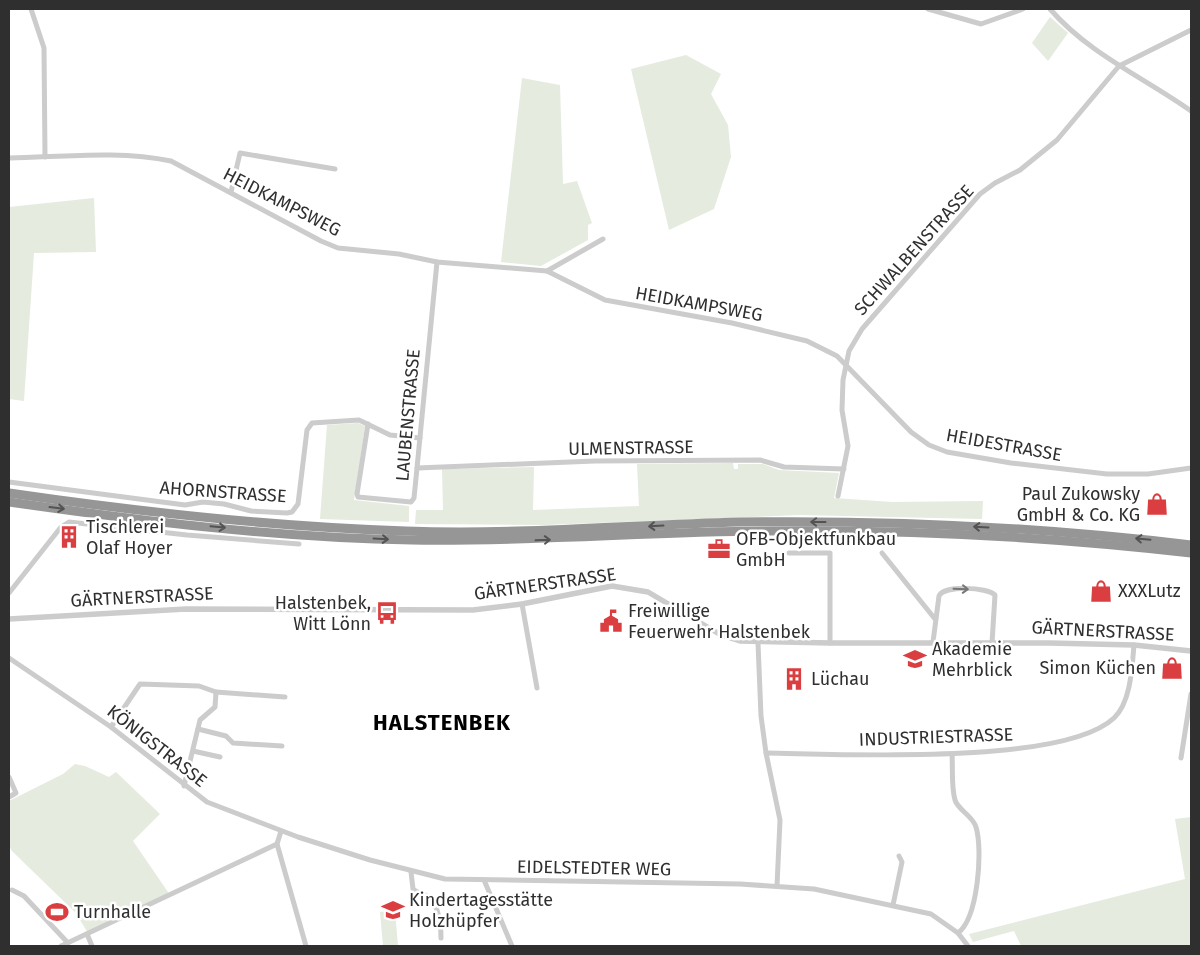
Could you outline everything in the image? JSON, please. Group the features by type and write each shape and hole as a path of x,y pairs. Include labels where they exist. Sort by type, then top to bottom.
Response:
{"highway":[{"path":"9,493 204,517 407,531 530,532 736,522 828,522 1000,528 1191,544"},
{"path":"9,502 176,523 410,540 529,540 716,532 827,531 1012,538 1191,553"}],"street":[{"path":"31,9 44,48 46,157"},
{"path":"928,9 981,24 1023,9"},
{"path":"1050,9 1084,42 1191,111"},
{"name":"SCHWALBENSTRASSE","path":"838,496 848,446 841,394 849,350 862,329 980,194 995,183 1020,170 1057,140 1119,66 1191,30"},
{"path":"231,192 240,153 335,169"},
{"name":"HEIDKAMPSWEG","path":"9,158 153,157 186,168 320,241 338,248 399,254 437,262 547,271 604,300 792,336 819,345 846,363"},
{"path":"547,271 603,238"},
{"name":"LAUBENSTRASSE","path":"368,424 356,494 358,498 411,502 414,498 418,468 437,262"},
{"name":"HEIDESTRASSE","path":"846,363 911,432 930,445 947,452 1011,463 1100,474 1148,474 1191,468"},
{"name":"AHORNSTRASSE","path":"9,482 176,504 224,504 251,511 287,513 292,512 298,504 309,425 317,422 359,420 390,435 420,438"},
{"name":"ULMENSTRASSE","path":"418,468 595,461 760,460 784,467 844,469"},
{"path":"9,593 61,526 69,522 196,536 299,544"},
{"path":"789,553 830,553 830,643"},
{"path":"882,553 935,619"},
{"name":"GÄRTNERSTRASSE","path":"9,620 151,610 473,610 522,604 608,586 636,589 661,599 721,635 740,640 830,643 933,642 1134,645 1191,651"},
{"path":"933,642 939,596 943,590 991,591 996,600 992,643"},
{"path":"522,604 537,688"},
{"path":"758,642 761,716 766,753 780,820 777,886"},
{"name":"INDUSTRIESTRASSE","path":"766,753 952,754 1038,746 1100,729 1116,717 1124,700 1134,645"},
{"name":"KÖNIGSTRASSE","path":"9,658 111,726 184,786 207,802 298,837"},
{"path":"111,726 127,708 140,684 199,686 216,692 285,697"},
{"path":"184,786 200,720 215,707 216,692"},
{"path":"1181,758 1191,694"},
{"path":"198,730 226,736 233,743 282,746"},
{"path":"193,751 220,758"},
{"path":"952,754 955,801 976,827 978,862 972,907 966,926 958,933"},
{"path":"9,776 16,793 9,797"},
{"path":"281,830 277,844 306,946"},
{"name":"EIDELSTEDTER WEG","path":"298,837 411,872 437,878 777,886 814,889 931,914 958,933 968,946"},
{"path":"61,946 277,844"},
{"path":"893,905 902,862 899,856"},
{"path":"411,872 413,888 429,896 433,902 441,925 441,938"},
{"path":"484,880 512,946"},
{"path":"12,890 24,896 68,943"},
{"path":"87,934 92,946"}],"shaded area":[{"path":"1050,17 1068,33 1048,61 1032,43"},
{"path":"686,55 721,74 711,94 728,125 731,157 714,209 669,230 631,69"},
{"path":"522,78 560,85 563,184 577,181 592,223 588,225 588,240 541,266 501,262"},
{"path":"94,198 96,252 34,253 24,401 9,399 9,207"},
{"path":"358,423 365,426 354,500 409,506 409,522 320,519 327,425"},
{"path":"733,463 734,469 738,469 738,464 763,464 779,470 839,473 834,498 892,502 983,501 982,519 799,515 545,525 415,524 416,510 443,510 442,469 534,467 533,510 639,506 637,464"},
{"path":"75,764 85,766 109,777 116,772 160,814 133,841 170,895 88,933 80,920 81,918 9,846 9,801 63,774"},
{"path":"1191,817 1191,946 1021,946 1014,931 973,942 969,934 1185,879 1175,819"},
{"path":"395,910 398,946 383,946 380,912"}],"place":[{"name":"Paul Zukowsky GmbH & Co. KG","path":"1157,504"},
{"name":"Tischlerei Olaf Hoyer","path":"69,537"},
{"name":"OFB-Objektfunkbau GmbH","path":"719,549"},
{"name":"XXXLutz","path":"1101,591"},
{"name":"Halstenbek, Witt Lönn","path":"387,613"},
{"name":"Freiwillige Feuerwehr Halstenbek","path":"611,621"},
{"name":"Akademie Mehrblick","path":"915,659"},
{"name":"Simon Küchen","path":"1172,668"},
{"name":"Lüchau","path":"794,679"},
{"name":"Kindertagesstätte Holzhüpfer","path":"393,910"},
{"name":"Turnhalle","path":"57,912"}],"district":[{"name":"HALSTENBEK","path":"442,722"}]}
